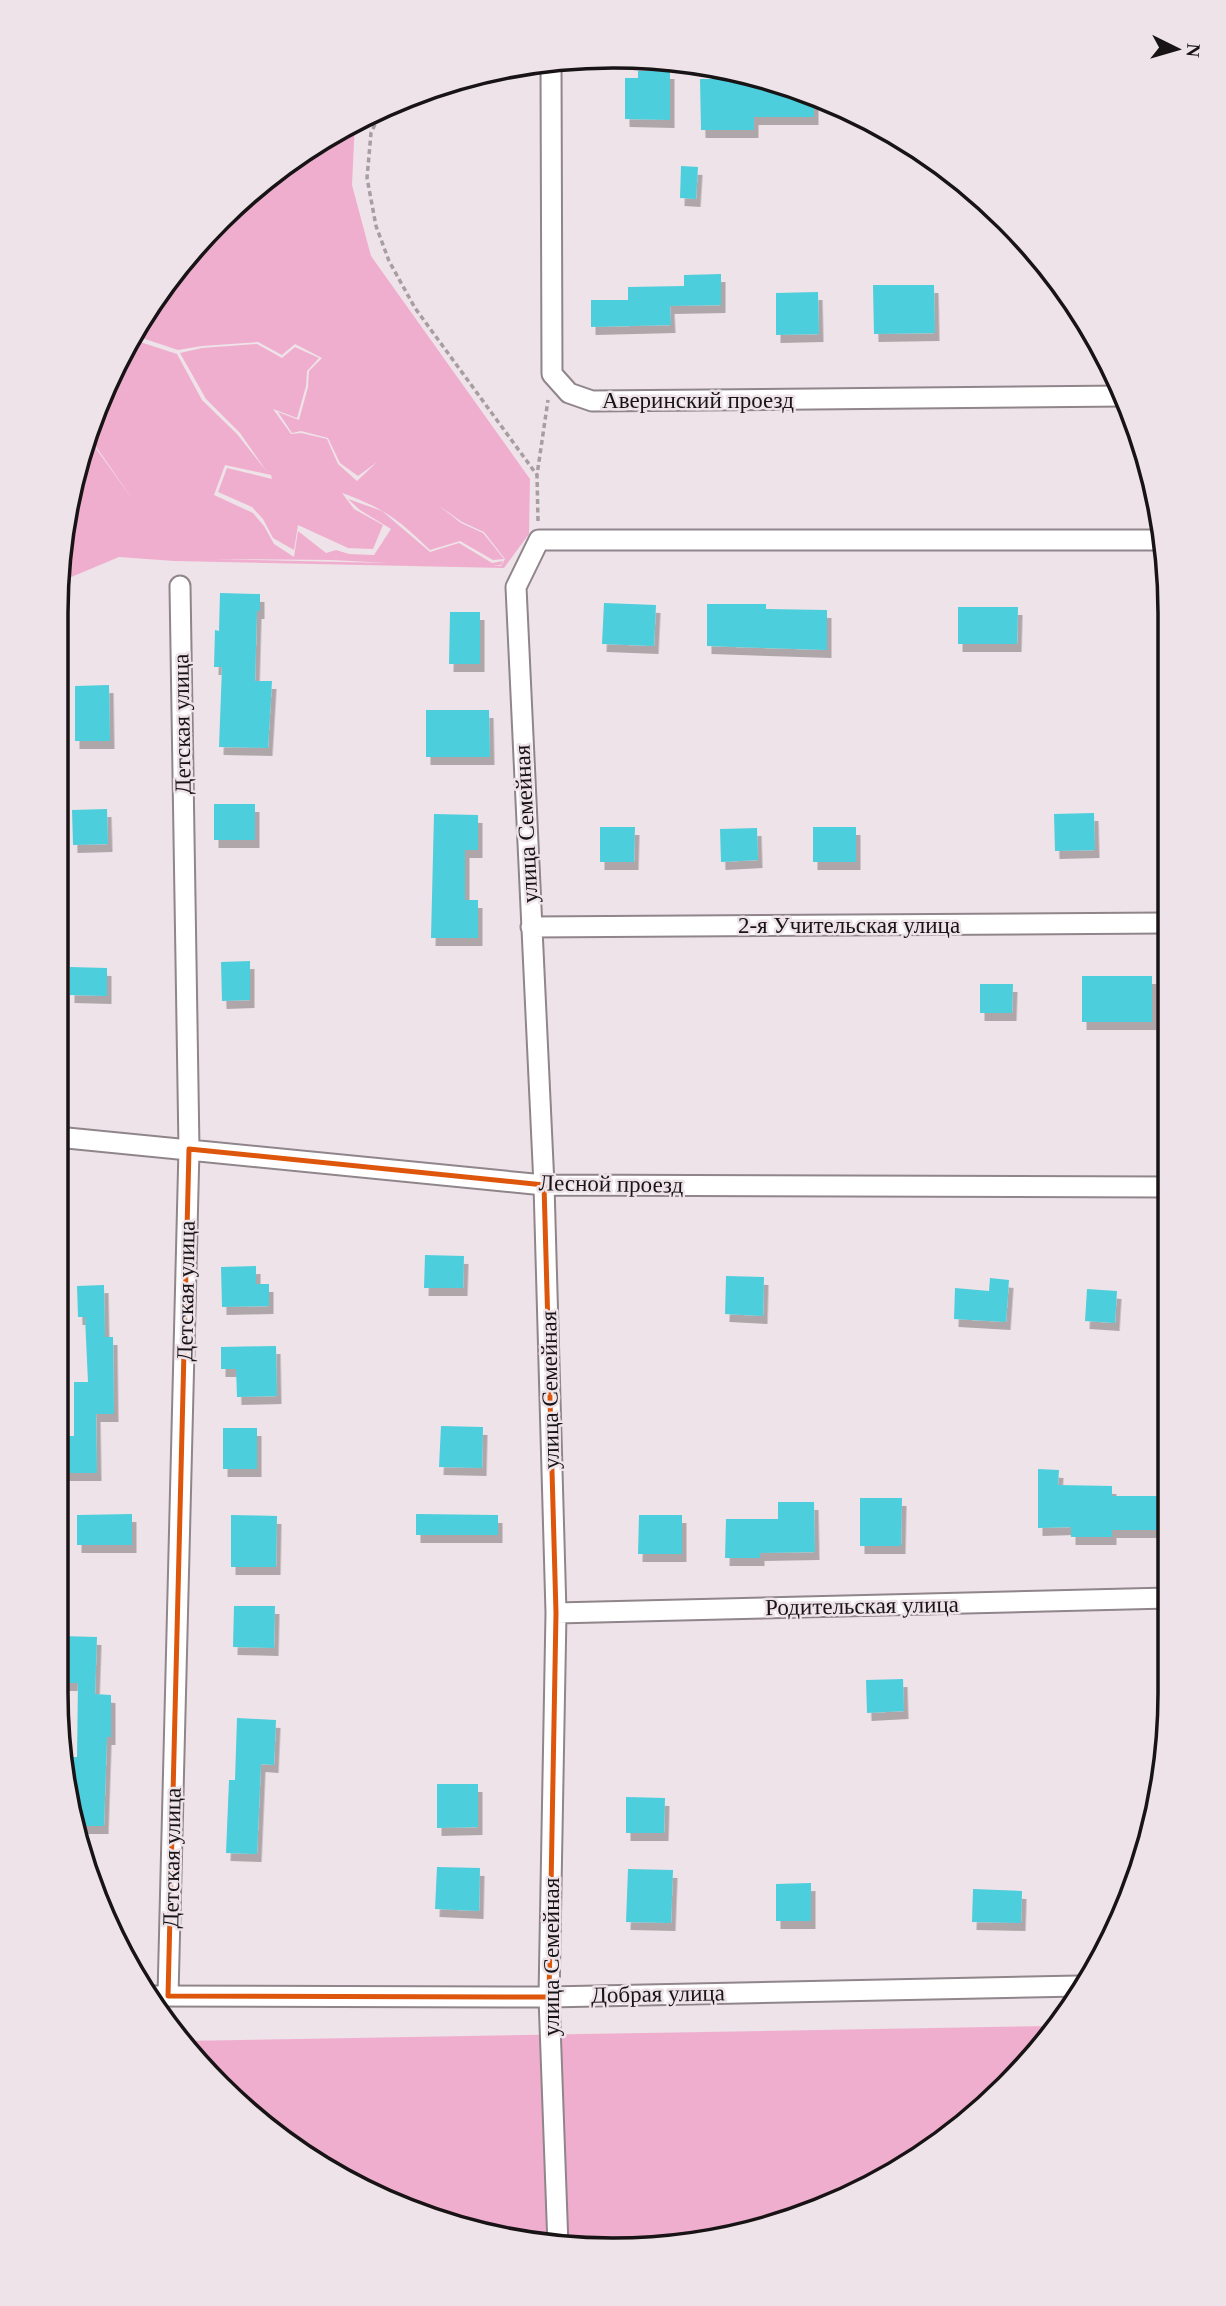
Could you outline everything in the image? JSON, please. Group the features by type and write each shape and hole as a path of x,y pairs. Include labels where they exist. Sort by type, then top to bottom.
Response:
{"street":[{"path":"551,72 552,374"},
{"name":"Аверинский проезд","path":"552,374 569,393 592,401 1112,396"},
{"path":"539,541 1153,540"},
{"name":"улица Семейная","path":"539,541 516,587 544,1185 555,1614 549,1997 558,2235"},
{"name":"Детская улица","path":"160,1996 189,1150 180,586"},
{"name":"2-я Учительская улица","path":"531,927 1158,923"},
{"name":"Лесной проезд","path":"68,1139 544,1185 1158,1187"},
{"name":"Родительская улица","path":"555,1614 1158,1598"},
{"name":"Добрая улица","path":"160,1996 549,1997 1072,1986"}],"path":[{"path":"376,122 371,133 367,178 376,226 389,261 415,308 537,475"},
{"path":"539,541 537,475 552,374"}],"highlighted area":[{"path":"189,1149 544,1185 556,1613 549,1997 168,1996"}],"shaded area":[{"path":"354,134 352,185 371,256 530,479 529,534 504,568 174,561 119,557 69,578 79,507 95,446 133,500 95,445 124,372 140,342 177,354 202,400 237,434 267,472 240,433 206,399 180,353 202,348 257,344 282,358 295,347 319,358 307,371 306,386 297,418 273,409 291,434 301,433 327,439 338,464 357,481 377,462 358,476 340,463 328,438 301,431 292,433 278,412 299,420 308,387 309,371 322,358 295,344 282,355 258,342 178,350 143,338 160,310 203,254 254,203 281,181","holes":["225,465 271,475 272,479 227,468 218,492 252,507 263,519 273,538 294,550 298,525 348,548 373,549 383,525 354,509 342,493 381,511 348,499 360,510 391,529 374,555 349,554 336,550 326,553 298,531 294,557 274,544 253,513 214,495","438,505 462,522 484,532 505,559 501,566 493,566 501,565 503,561 492,563 459,543 430,552 383,512 430,550 460,541 493,560 504,559 483,533 461,523","212,559 331,560 388,563"]},
{"path":"1044,2026 1023,2052 972,2103 916,2146 854,2182 788,2209 754,2219 684,2233 613,2238 542,2233 472,2219 438,2209 372,2182 310,2146 281,2125 228,2078 194,2041"}],"building":[{"path":"638,71 670,71 670,120 625,119 625,78 638,78"},
{"path":"700,79 712,79 788,97 814,107 814,117 754,117 754,130 701,130"},
{"path":"681,166 698,167 696,199 680,198"},
{"path":"721,274 721,305 670,306 671,325 591,327 591,300 628,300 628,287 684,286 684,275"},
{"path":"873,285 934,285 935,333 874,334"},
{"path":"818,292 819,334 776,335 776,293"},
{"path":"220,593 260,594 255,681 272,681 268,748 219,747 222,667 214,667"},
{"path":"604,603 656,605 654,646 602,644"},
{"path":"707,604 766,604 766,609 827,610 827,650 707,646"},
{"path":"958,607 1018,607 1017,644 958,644"},
{"path":"450,612 480,612 480,664 449,664"},
{"path":"109,685 110,741 75,741 75,686"},
{"path":"426,710 489,710 490,757 426,757"},
{"path":"214,804 255,804 255,840 214,840"},
{"path":"107,809 108,844 73,845 72,810"},
{"path":"1094,813 1095,850 1055,851 1054,814"},
{"path":"434,814 478,815 478,850 465,850 465,900 478,900 478,938 431,938"},
{"path":"600,827 635,827 634,862 600,862"},
{"path":"813,827 856,827 856,862 813,862"},
{"path":"757,828 758,860 721,862 720,829"},
{"path":"250,961 250,1000 222,1001 221,962"},
{"path":"70,967 107,968 107,996 70,995"},
{"path":"1082,976 1152,976 1152,1022 1082,1022"},
{"path":"980,984 1013,984 1012,1013 980,1013"},
{"path":"425,1255 464,1256 463,1288 424,1288"},
{"path":"256,1266 256,1284 269,1284 269,1306 222,1307 221,1267"},
{"path":"726,1276 764,1277 763,1316 725,1314"},
{"path":"990,1278 1009,1280 1006,1322 954,1319 955,1288 989,1291"},
{"path":"104,1285 105,1337 113,1337 114,1414 96,1414 97,1473 68,1473 68,1436 74,1436 74,1382 88,1382 85,1317 78,1317 77,1286"},
{"path":"1087,1289 1117,1291 1115,1323 1085,1321"},
{"path":"276,1346 277,1396 237,1397 236,1369 221,1369 221,1347"},
{"path":"441,1426 483,1427 482,1468 439,1467"},
{"path":"223,1428 257,1428 257,1469 223,1469"},
{"path":"1038,1469 1059,1470 1058,1485 1112,1486 1112,1496 1158,1496 1158,1530 1112,1530 1112,1537 1071,1537 1071,1527 1038,1528"},
{"path":"860,1498 902,1498 901,1546 860,1546"},
{"path":"778,1502 814,1502 815,1552 760,1553 760,1558 725,1558 726,1519 778,1519"},
{"path":"132,1514 132,1545 77,1545 77,1515"},
{"path":"416,1514 498,1515 498,1535 416,1535"},
{"path":"231,1515 277,1516 276,1567 231,1567"},
{"path":"639,1515 682,1515 682,1554 638,1554"},
{"path":"234,1606 275,1606 274,1648 233,1647"},
{"path":"68,1636 97,1637 95,1694 111,1695 111,1737 107,1737 104,1826 85,1826 79,1799 72,1757 77,1757 78,1683 68,1683"},
{"path":"903,1679 904,1711 867,1713 866,1680"},
{"path":"237,1718 276,1720 274,1765 261,1764 257,1854 226,1853 229,1780 235,1780"},
{"path":"437,1784 478,1784 478,1827 437,1828"},
{"path":"626,1797 665,1798 664,1833 626,1833"},
{"path":"437,1867 480,1868 479,1911 435,1909"},
{"path":"628,1869 673,1870 671,1923 626,1922"},
{"path":"811,1883 811,1921 776,1921 776,1884"},
{"path":"973,1889 1022,1891 1021,1923 972,1922"}]}
